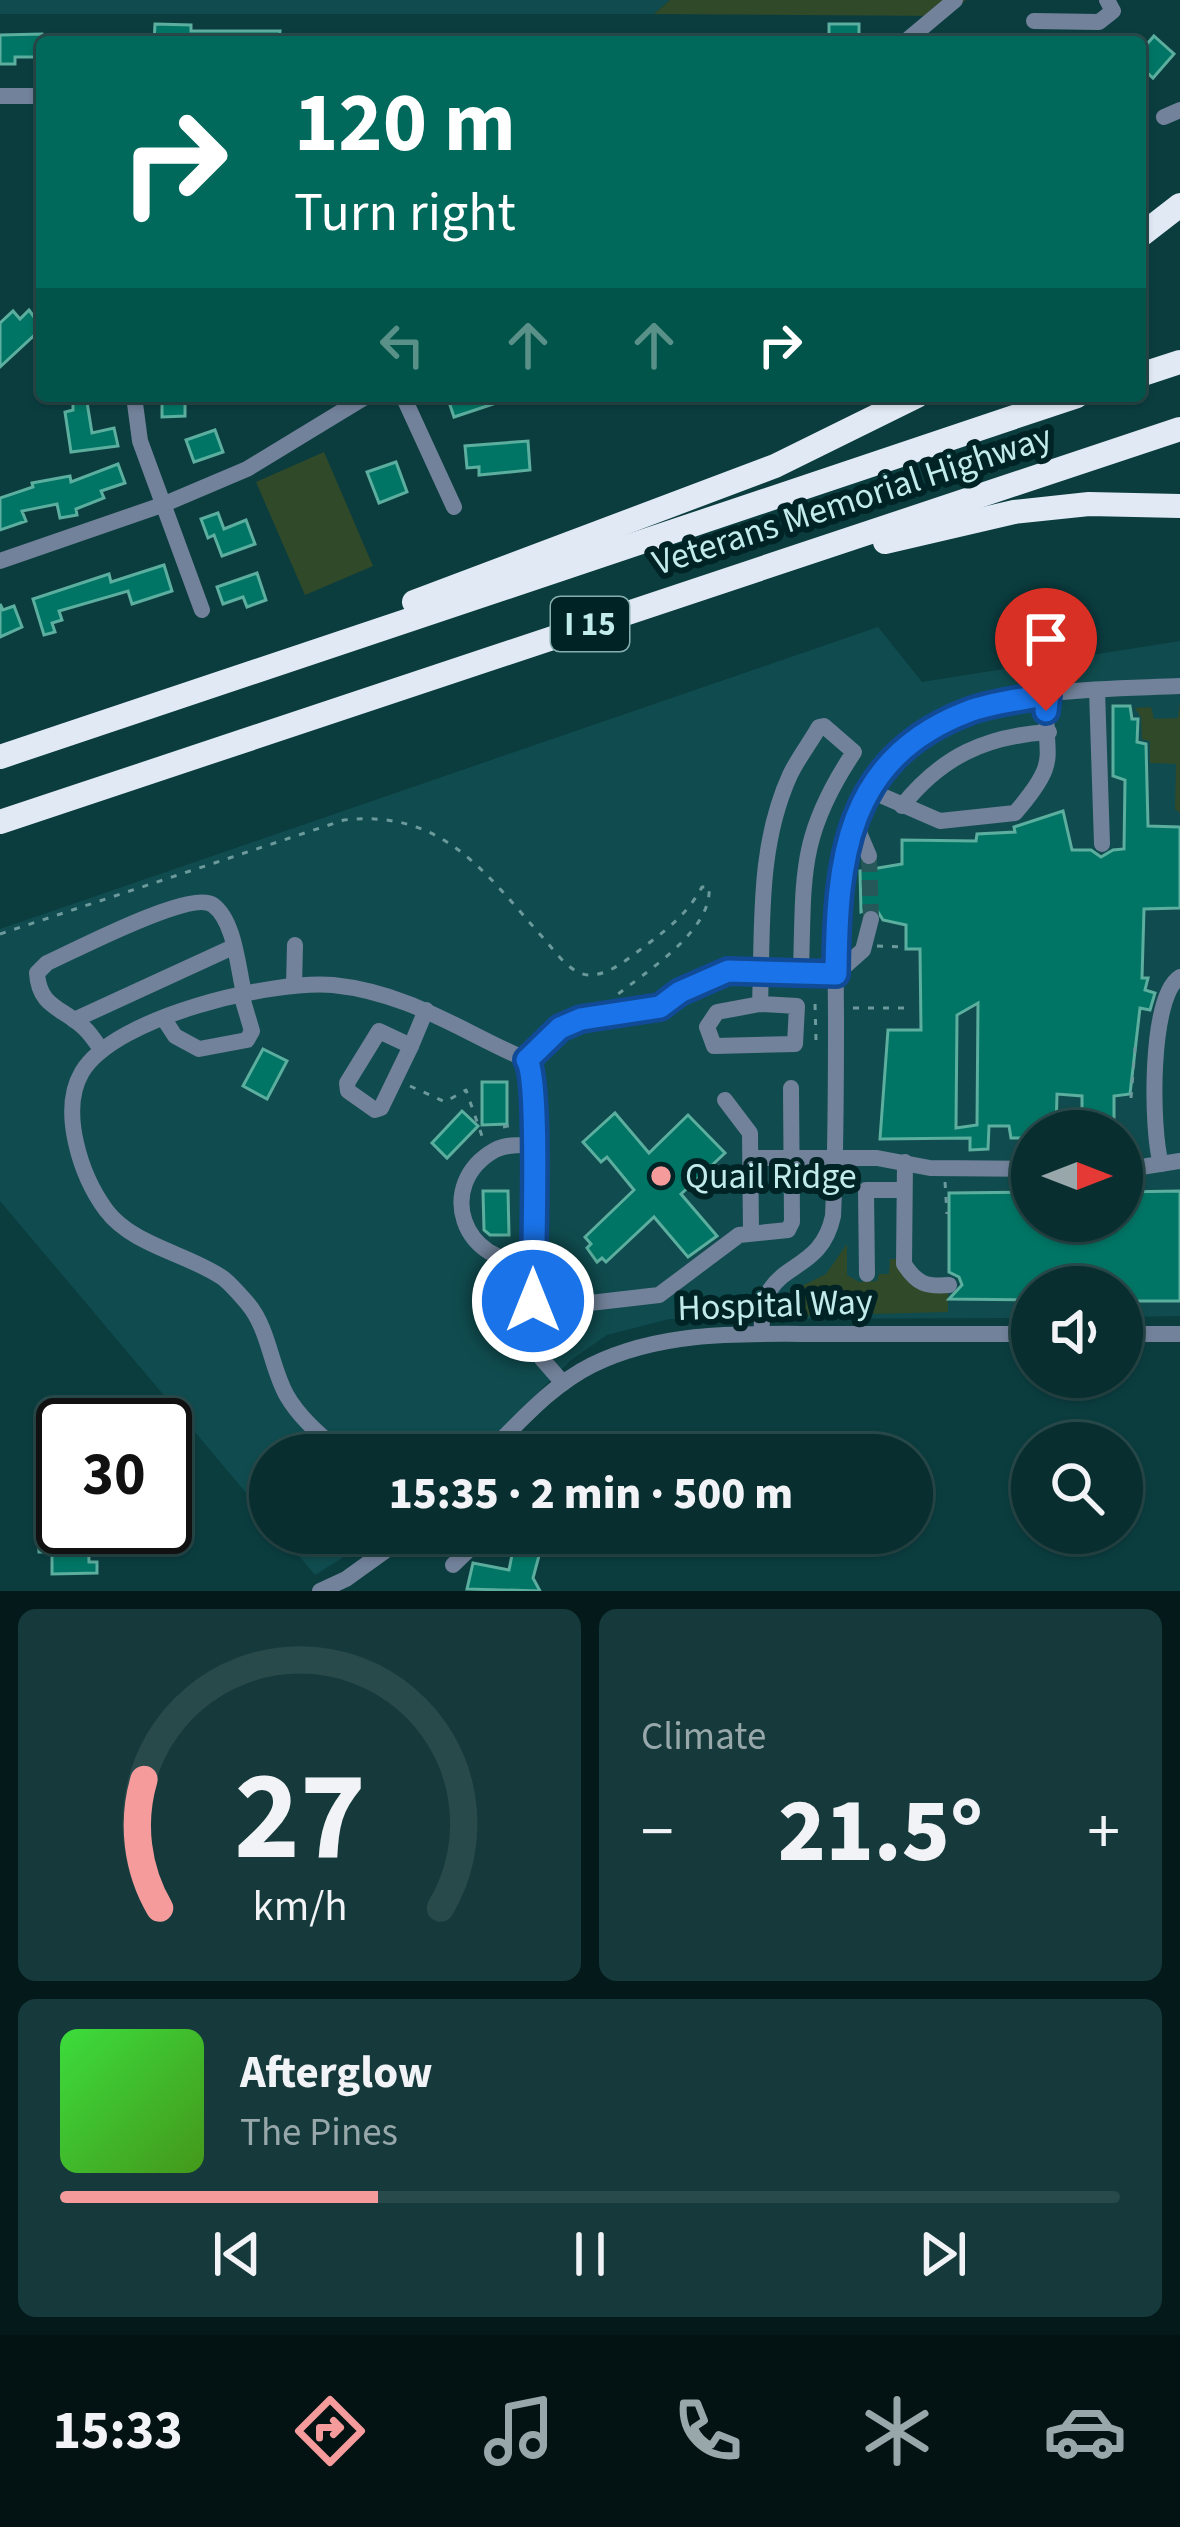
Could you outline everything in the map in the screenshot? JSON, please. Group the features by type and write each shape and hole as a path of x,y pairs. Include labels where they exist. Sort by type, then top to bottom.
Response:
{"highway":[{"path":"1146,231 1180,205"},
{"path":"1146,233 1180,216"},
{"path":"1146,373 1180,362"},
{"path":"289,662 315,639 775,466 905,402"},
{"name":"Veterans Memorial Highway","path":"0,758 1059,402"},
{"name":"Veterans Memorial Highway","path":"0,822 1180,429"},
{"path":"764,565 1014,512 1089,504 1180,506"}],"street":[{"path":"912,36 955,0"},
{"path":"1034,21 1099,22 1112,11 1107,0"},
{"path":"0,96 36,96"},
{"path":"135,402 140,441 202,610"},
{"path":"0,561 162,505 247,469 357,402"},
{"path":"406,402 454,507"},
{"path":"762,1334 761,1311 770,1286 816,1253 830,1231 836,1157 840,872 854,821 871,791 896,757 935,726 971,710 1048,694 1180,686"},
{"path":"1096,690 1102,844"},
{"path":"871,791 940,821 1015,813 1045,778 1048,694"},
{"path":"760,1004 767,844 790,774 824,726 854,752 827,792 806,854 801,971"},
{"path":"902,806 922,782 976,744 1049,732"},
{"path":"854,821 869,856"},
{"path":"102,1050 42,996 38,973 46,963 190,901 214,906 224,918 233,947 252,1031 248,1040 199,1049 175,1036 164,1018"},
{"path":"527,1060 560,1028 581,1019 660,1007 713,976 761,970 836,974 862,950 871,919"},
{"path":"294,985 295,945"},
{"path":"74,1020 233,947"},
{"path":"1171,1162 1156,1146 1155,1060 1168,987 1180,976"},
{"path":"320,1434 287,1396 253,1310 224,1279 138,1236 107,1212 87,1175 74,1130 74,1101 82,1073 102,1050 164,1018 243,994 294,985 399,997 527,1060 532,1068 533,1301 542,1359 563,1383"},
{"path":"760,1004 796,1006 795,1044 713,1046 707,1027 717,1012 760,1004"},
{"path":"411,1046 388,1033 375,1034 351,1074 348,1091 375,1110 380,1108 411,1046 426,1010"},
{"path":"533,1301 564,1306 659,1295 739,1235 788,1230 792,1222 791,1088"},
{"path":"725,1100 750,1132 751,1232"},
{"path":"533,1144 490,1154 472,1172 462,1200 472,1239 488,1254 513,1263 533,1261"},
{"path":"752,1158 790,1155 905,1162 930,1168 1011,1169"},
{"path":"905,1162 904,1264 923,1285 949,1285"},
{"path":"867,1274 866,1194 904,1194"},
{"name":"Hospital Way","path":"508,1434 563,1383 593,1365 632,1348 673,1339 762,1334 1011,1334"},
{"path":"1143,1334 1180,1334"},
{"path":"320,1591 346,1580 381,1554"},
{"path":"453,1565 464,1554"}],"path":[{"path":"0,934 344,820 378,817 437,832 577,972 587,974 623,963 683,917 702,887 709,887 708,906 698,928 602,1002"},
{"path":"875,946 902,946"},
{"path":"816,1040 815,1003 830,1005"},
{"path":"853,1008 910,1008"},
{"path":"1131,1098 1137,1048"},
{"path":"410,1085 445,1102 466,1090 482,1136"},
{"path":"503,1127 519,1124"},
{"path":"945,1174 947,1214"}],"shaded area":[{"path":"0,0 670,0 654,14 0,14"},
{"path":"878,627 922,682 1180,641 1180,1316 1143,1317 1143,1266 1011,1266 1011,1318 669,1319 607,1335 571,1360 496,1434 249,1434 249,1496 192,1429 192,1398 166,1398 0,1201 0,929"},
{"path":"298,1554 348,1554 315,1575"}],"green space":[{"path":"670,0 966,0 947,16 654,14"},
{"path":"324,452 373,566 305,595 256,482"},
{"path":"1180,701 1180,813 1175,809 1176,764 1150,763 1150,741 1142,739 1141,717 1135,708 1151,707 1154,719 1178,718"},
{"path":"847,1244 847,1275 859,1282 877,1281 879,1274 889,1274 890,1259 897,1259 915,1285 948,1289 948,1312 792,1316 779,1311 780,1297 826,1274"}],"building":[{"path":"155,24 191,25 191,31 280,31 280,36 154,36"},
{"path":"829,24 859,24 859,36 829,36"},
{"path":"42,34 36,36 36,57 15,57 15,64 0,64 0,35"},
{"path":"1154,36 1174,54 1153,78 1146,72 1146,45"},
{"path":"29,310 36,320 36,334 0,367 0,323 13,311 20,319"},
{"path":"73,402 87,402 92,433 114,428 118,446 71,452 65,412 73,410"},
{"path":"162,402 185,402 185,416 162,417"},
{"path":"449,402 499,402 454,417"},
{"path":"215,430 223,452 194,462 186,440"},
{"path":"528,441 530,470 479,475 479,467 467,468 465,446"},
{"path":"396,462 407,492 379,503 367,472"},
{"path":"118,464 125,483 101,491 104,498 76,509 77,515 60,518 57,504 22,511 26,521 0,530 0,498 33,487 32,483 70,476 71,482"},
{"path":"218,513 224,529 246,520 255,544 222,556 201,519"},
{"path":"164,565 172,591 132,604 128,591 59,611 62,620 52,623 55,632 44,635 33,599 109,574 111,582"},
{"path":"257,573 266,600 247,607 243,597 223,604 217,587"},
{"path":"0,604 3,610 14,606 22,627 0,637"},
{"path":"1113,706 1130,706 1132,719 1138,719 1137,742 1146,744 1148,826 1180,827 1180,908 1144,909 1142,978 1148,978 1145,990 1155,993 1150,1010 1140,1008 1130,1094 1114,1096 1114,1110 1082,1110 1082,1096 1057,1094 1057,1110 1011,1110 1011,1138 1009,1126 989,1126 988,1149 970,1150 970,1138 880,1139 888,1030 921,1030 920,949 906,949 906,925 883,920 875,907 861,912 860,871 902,864 902,840 976,841 977,834 1015,832 1014,827 1063,811 1072,850 1091,850 1101,857 1124,849 1125,780 1113,776","holes":["978,1003 977,1125 956,1128 957,1015"]},
{"path":"263,1049 287,1061 267,1099 243,1086"},
{"path":"482,1082 507,1082 507,1124 482,1125"},
{"path":"462,1111 478,1126 447,1158 432,1143"},
{"name":"Quail Ridge","path":"615,1113 649,1153 688,1115 725,1153 681,1194 717,1236 688,1257 654,1217 606,1262 602,1258 597,1262 587,1248 591,1244 585,1237 634,1190 607,1157 601,1162 583,1142"},
{"path":"483,1191 508,1191 509,1235 490,1235 484,1230"},
{"path":"1180,1191 1180,1301 1143,1301 1143,1266 1011,1266 1011,1300 949,1299 962,1285 949,1272 949,1193 1011,1192 1011,1242 1143,1242 1143,1192"},
{"path":"501,1282 502,1325 479,1326 478,1283"},
{"path":"52,1554 89,1554 89,1562 97,1562 97,1573 52,1574"},
{"path":"539,1554 533,1578 540,1591 467,1589 473,1563 509,1570 512,1555"}],"tunnel":[{"path":"869,856 871,919"}],"place":[{"name":"Quail Ridge","path":"661,1176"}],"route":[{"path":"533,1301 534,1106 532,1068 527,1060 560,1028 581,1019 660,1007 680,992 728,971 836,974 837,901 846,844 862,804 896,757 935,726 971,710 1048,694 1046,711"}]}
